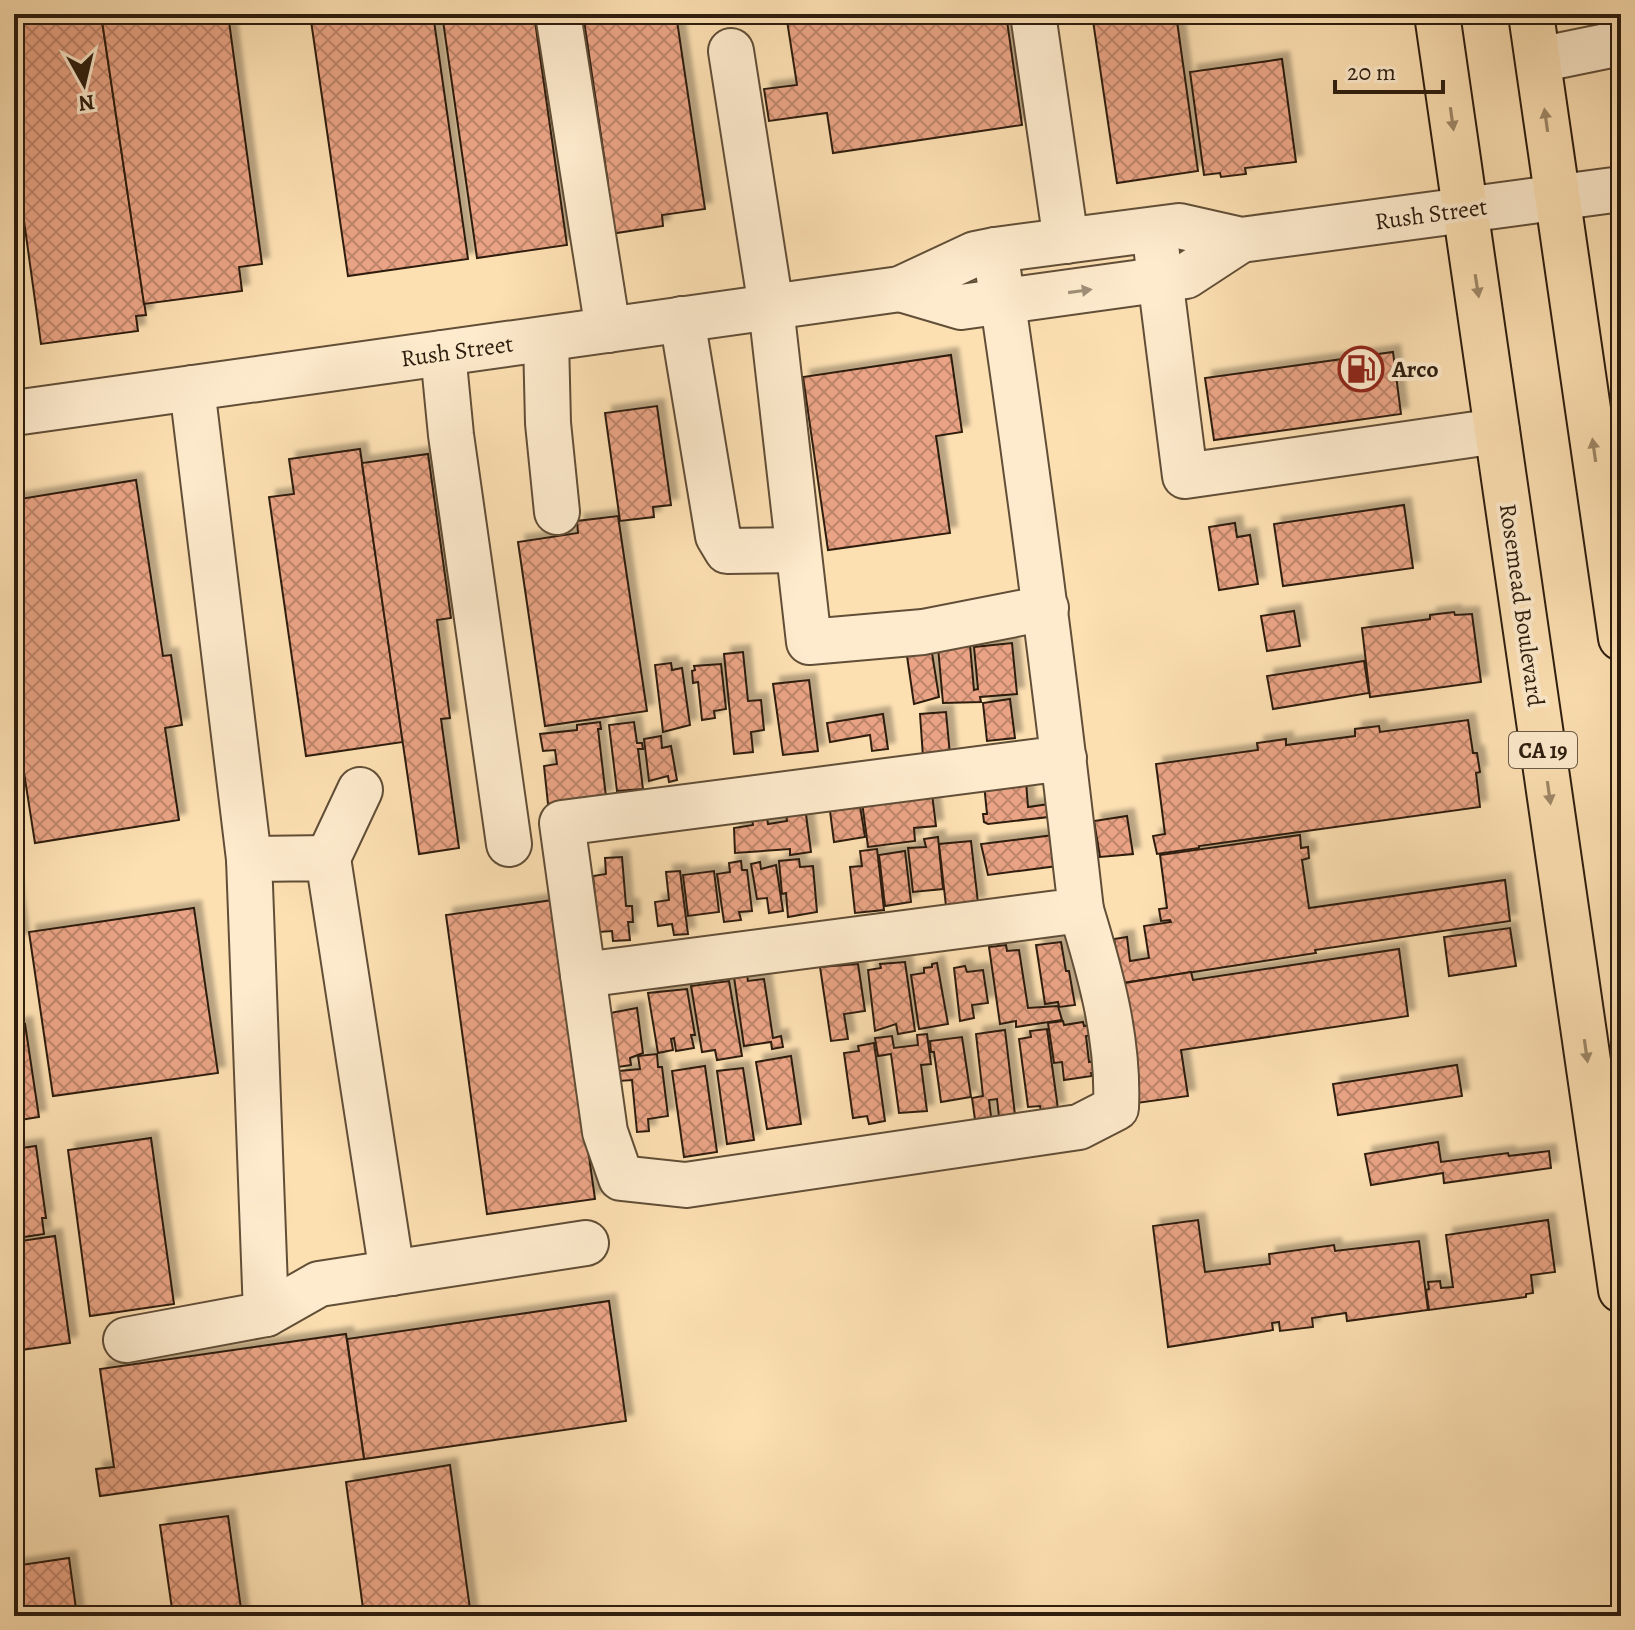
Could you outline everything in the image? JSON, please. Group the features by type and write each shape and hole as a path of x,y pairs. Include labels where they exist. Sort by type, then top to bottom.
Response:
{"main road":[{"name":"Rosemead Boulevard","path":"1437,14 1621,1290"},
{"path":"1531,14 1621,638"}],"street":[{"path":"558,14 608,330"},
{"path":"1033,14 1066,241"},
{"path":"1538,60 1621,43"},
{"path":"731,51 771,307 809,642 923,632 1046,608"},
{"name":"Rush Street","path":"14,413 900,289 975,254 995,250 1179,226 1241,240 1621,189"},
{"path":"1154,230 1185,476 1497,431"},
{"name":"Rush Street","path":"900,289 961,307 1186,276 1241,240"},
{"path":"995,250 1046,608 1064,758 1081,910 1102,975 1118,1068 1116,1108 1079,1127 686,1185 621,1178 605,1132 562,823 1064,758"},
{"path":"682,319 718,536 727,551 798,550"},
{"path":"546,339 548,423 557,512"},
{"path":"443,353 451,435 509,844"},
{"path":"192,388 249,859 266,1314"},
{"path":"360,790 328,858 392,1273"},
{"path":"249,859 328,858"},
{"path":"583,975 1081,910"},
{"path":"126,1340 266,1314 319,1284 586,1243"}],"building":[{"path":"14,14 101,14 146,315 136,316 138,331 41,344 17,170 14,170"},
{"path":"101,14 228,14 262,264 239,267 242,291 144,304"},
{"path":"310,14 433,14 468,259 348,276"},
{"path":"442,14 534,14 567,245 477,258"},
{"path":"583,14 676,14 705,209 662,215 663,226 610,234 602,184 608,183"},
{"path":"786,14 1006,14 1022,125 833,153 827,113 769,121 764,89 797,85"},
{"path":"1092,14 1176,14 1198,171 1117,183"},
{"path":"1282,59 1296,162 1245,168 1246,174 1221,177 1220,173 1204,175 1190,72"},
{"path":"1393,352 1401,414 1214,440 1205,378"},
{"path":"951,355 962,432 936,436 950,533 828,550 803,377"},
{"path":"657,406 671,505 653,507 654,517 620,521 605,413"},
{"path":"360,449 403,742 306,756 269,497 294,494 289,459"},
{"path":"428,454 451,618 437,620 450,718 441,719 459,848 419,854 362,463"},
{"path":"136,480 163,656 171,655 182,725 165,728 179,820 35,843 14,709 14,500"},
{"path":"1404,505 1413,568 1283,586 1274,524"},
{"path":"618,516 647,711 545,726 518,542 578,533 577,521"},
{"path":"1235,523 1237,537 1250,535 1258,584 1219,590 1209,527"},
{"path":"1294,611 1300,646 1267,651 1261,616"},
{"path":"1454,612 1455,615 1472,614 1481,682 1370,697 1362,628 1430,619 1430,615"},
{"path":"1012,643 1017,694 980,697 981,702 943,703 938,647 970,645 974,690 978,689 974,647"},
{"path":"743,652 748,701 761,700 764,730 751,732 753,752 734,754 724,654"},
{"path":"932,653 939,697 914,704 907,656"},
{"path":"1364,661 1369,693 1273,709 1267,676"},
{"path":"671,663 672,670 682,668 690,725 663,732 655,665"},
{"path":"721,664 726,709 714,711 715,718 702,720 698,682 693,683 692,671 695,670 694,666"},
{"path":"809,680 818,751 783,755 773,684"},
{"path":"1010,699 1015,738 987,741 983,703"},
{"path":"946,712 950,755 923,757 920,714"},
{"path":"883,714 888,749 872,751 870,735 830,742 827,723"},
{"path":"1468,720 1473,753 1477,753 1480,772 1476,773 1480,807 1157,854 1153,836 1165,834 1156,764 1258,750 1257,743 1286,739 1286,745 1355,736 1355,729 1379,726 1380,732"},
{"path":"600,722 601,729 598,729 606,797 548,804 544,766 557,764 555,750 543,751 540,734 577,730 577,725"},
{"path":"634,722 637,743 642,743 643,749 638,749 643,789 617,791 609,725"},
{"path":"661,736 662,748 671,746 677,780 669,782 668,776 649,781 644,739"},
{"path":"1026,781 1028,807 1056,803 1057,816 984,822 983,814 987,814 984,784"},
{"path":"932,794 936,826 914,828 915,841 868,847 862,802"},
{"path":"860,806 865,837 834,842 830,811"},
{"path":"805,807 811,852 790,855 790,849 735,853 734,828 753,825 751,814 766,812 768,824 787,821 785,810"},
{"path":"1127,816 1133,854 1100,857 1094,821"},
{"path":"1062,834 1057,866 988,875 981,844"},
{"path":"1300,835 1301,848 1308,847 1309,858 1302,860 1309,908 1505,880 1510,921 1116,984 1111,950 1116,949 1114,939 1127,937 1130,961 1149,958 1144,926 1171,922 1161,921 1159,909 1167,908 1160,855"},
{"path":"938,837 943,889 913,892 908,848 926,847 924,839"},
{"path":"971,841 978,903 946,906 939,844"},
{"path":"877,849 884,910 855,913 850,867 862,866 860,851"},
{"path":"905,851 911,902 885,906 879,855"},
{"path":"622,857 626,906 632,906 633,922 628,922 630,940 613,941 612,931 599,932 593,876 606,874 605,858"},
{"path":"799,859 800,867 813,866 817,912 788,917 779,861"},
{"path":"741,861 742,870 747,870 752,911 739,912 741,920 724,922 717,874 730,872 729,863"},
{"path":"760,862 761,869 776,865 783,911 769,913 767,898 757,899 751,864"},
{"path":"680,871 688,934 674,935 672,924 658,926 655,902 669,900 666,872"},
{"path":"714,871 719,912 688,916 683,875"},
{"path":"14,885 22,940 14,941"},
{"path":"553,900 595,1199 487,1214 446,915"},
{"path":"194,908 218,1073 53,1096 29,932"},
{"path":"1510,928 1516,966 1449,976 1444,937"},
{"path":"1061,942 1075,1005 1059,1007 1058,1002 1045,1004 1036,945"},
{"path":"1006,945 1007,951 1019,950 1028,1008 1058,1006 1062,1020 1016,1027 1016,1021 1000,1024 989,947"},
{"path":"1399,949 1408,1016 1181,1050 1188,1096 1137,1103 1119,984 1191,972 1193,980"},
{"path":"905,962 915,1031 898,1034 896,1024 875,1031 868,970 881,968 880,964"},
{"path":"937,963 948,1024 919,1029 911,975 924,973 924,968"},
{"path":"858,964 865,1011 844,1014 848,1039 831,1041 820,967"},
{"path":"965,966 967,972 983,970 988,1003 972,1005 974,1018 960,1021 954,968"},
{"path":"747,975 748,981 764,979 773,1038 781,1036 783,1047 772,1049 771,1042 744,1046 734,977"},
{"path":"729,981 742,1056 717,1060 715,1050 702,1052 691,986"},
{"path":"687,989 695,1035 691,1035 694,1048 676,1051 674,1038 671,1039 673,1050 658,1053 648,993"},
{"path":"637,1008 643,1053 630,1058 631,1065 618,1067 610,1013"},
{"path":"1063,1021 1064,1025 1083,1022 1084,1026 1090,1025 1091,1035 1086,1036 1089,1062 1096,1061 1097,1072 1091,1073 1092,1076 1064,1080 1062,1062 1054,1063 1048,1023"},
{"path":"25,1024 39,1117 14,1121 14,1026"},
{"path":"1047,1029 1058,1109 1041,1111 1040,1106 1028,1107 1019,1039 1031,1037 1030,1031"},
{"path":"1005,1030 1015,1115 999,1117 997,1099 989,1100 992,1125 976,1127 972,1098 983,1096 976,1034"},
{"path":"927,1034 931,1064 921,1065 927,1111 899,1113 891,1054 878,1056 875,1038 892,1036 894,1048 918,1045 917,1035"},
{"path":"962,1037 971,1097 941,1102 930,1041"},
{"path":"874,1043 885,1121 869,1124 867,1116 853,1118 844,1053 859,1051 858,1046"},
{"path":"657,1054 658,1067 662,1067 668,1116 648,1119 649,1131 637,1132 632,1080 619,1081 619,1071 640,1069 638,1056"},
{"path":"791,1056 801,1124 767,1129 756,1062"},
{"path":"1457,1065 1462,1096 1338,1115 1333,1084"},
{"path":"705,1066 717,1152 684,1157 672,1071"},
{"path":"743,1068 754,1140 727,1144 717,1071"},
{"path":"151,1138 174,1304 90,1316 68,1150"},
{"path":"1438,1142 1441,1162 1549,1151 1551,1168 1444,1183 1443,1173 1371,1185 1365,1154"},
{"path":"36,1146 46,1218 42,1218 44,1234 24,1237 23,1221 14,1222 14,1149"},
{"path":"1198,1220 1205,1272 1270,1264 1269,1254 1334,1245 1335,1251 1419,1241 1428,1310 1347,1321 1346,1313 1312,1318 1313,1327 1280,1331 1279,1322 1272,1323 1273,1330 1168,1347 1153,1226"},
{"path":"1548,1220 1555,1272 1531,1275 1533,1293 1526,1294 1526,1297 1429,1310 1428,1282 1440,1281 1441,1288 1453,1287 1446,1235"},
{"path":"55,1236 70,1343 14,1351 14,1242"},
{"path":"609,1301 626,1421 364,1459 347,1339"},
{"path":"346,1334 364,1459 100,1496 96,1469 114,1467 100,1369"},
{"path":"450,1465 471,1616 364,1616 346,1482"},
{"path":"228,1516 242,1616 173,1616 160,1525"},
{"path":"69,1558 77,1616 14,1616 14,1566"}],"place":[{"name":"Arco","path":"1361,369"}]}
